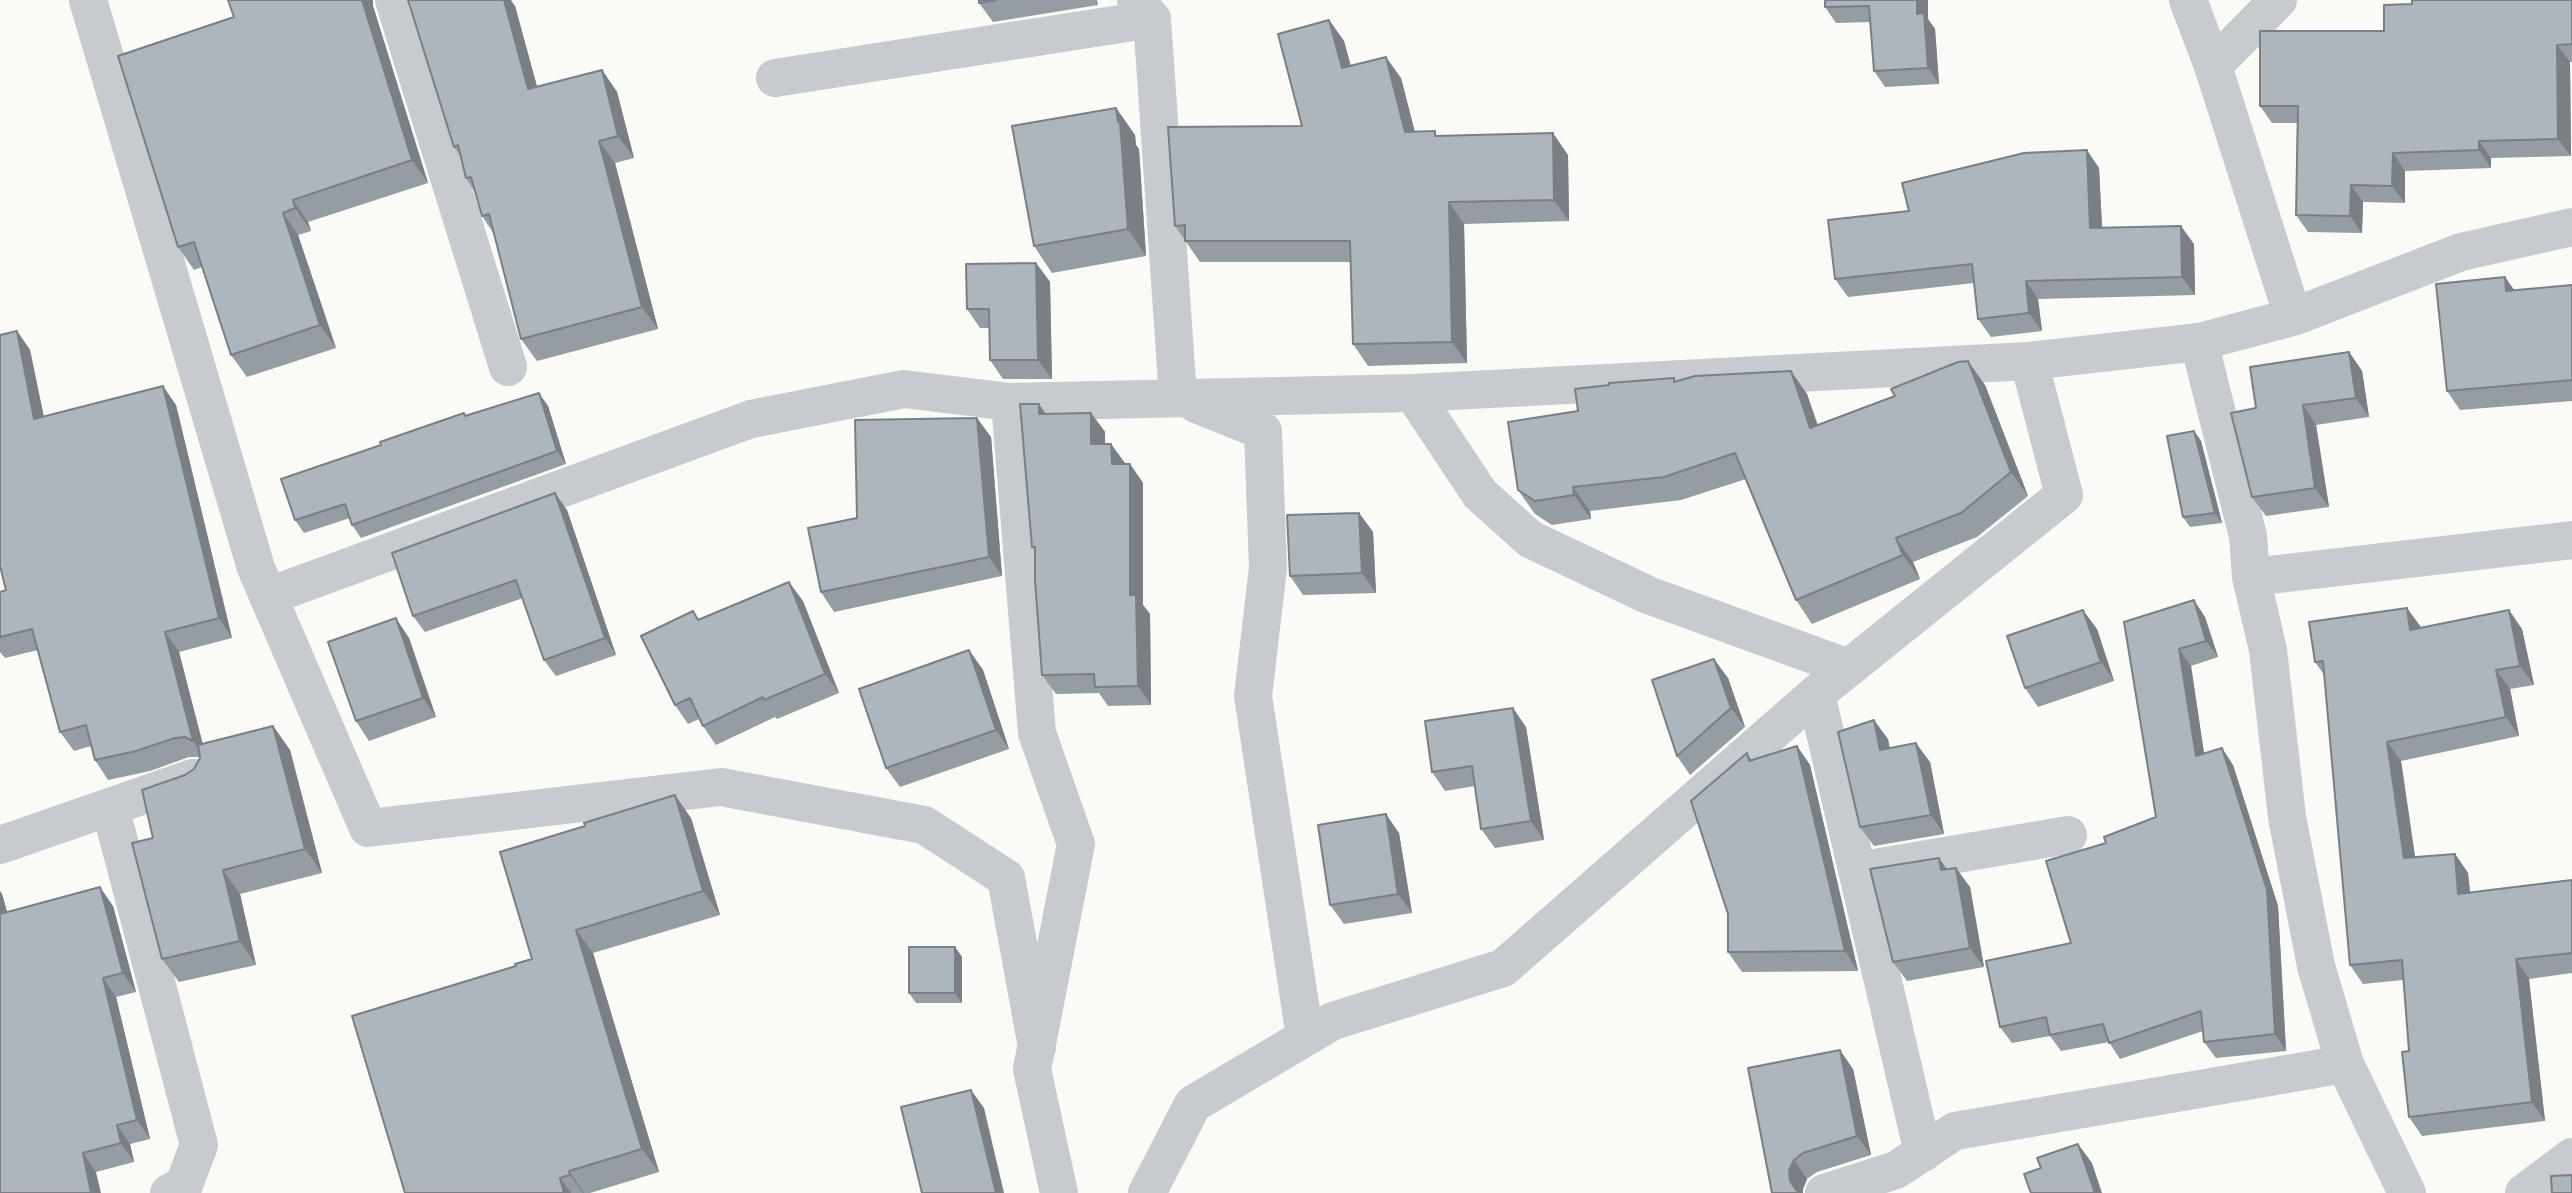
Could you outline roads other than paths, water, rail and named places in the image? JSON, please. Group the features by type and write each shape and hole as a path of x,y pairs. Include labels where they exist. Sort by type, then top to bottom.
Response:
{"street":[{"path":"88,0 252,555 368,828 721,787 924,825 1006,878 1037,1047"},
{"path":"394,0 508,367"},
{"path":"2188,0 2213,66 2293,317"},
{"path":"2213,66 2278,0"},
{"path":"775,78 1144,9 1178,397"},
{"path":"269,596 751,419 904,389 1010,402 1413,393 2029,361 2199,342 2293,317 2461,251 2572,227"},
{"path":"2199,342 2248,536 2251,577 2268,650 2287,817 2316,966 2345,1064 2407,1193"},
{"path":"1163,1193 1148,1193 1193,1104 1333,1021 1503,968 1816,694 2064,495 2029,361"},
{"path":"1413,393 1480,494 1530,539 1648,595 1849,668"},
{"path":"1178,397 1262,431 1268,568 1253,696 1305,1037"},
{"path":"1010,402 1037,733 1076,844 1032,1069 1059,1193"},
{"path":"2251,577 2572,540"},
{"path":"1816,694 1923,1153"},
{"path":"0,845 195,778"},
{"path":"110,807 199,1145 184,1185 169,1193"},
{"path":"1857,871 2068,835"},
{"path":"1825,1193 1896,1170 1955,1131 2345,1064"},
{"path":"2524,1193 2572,1157"}]}
